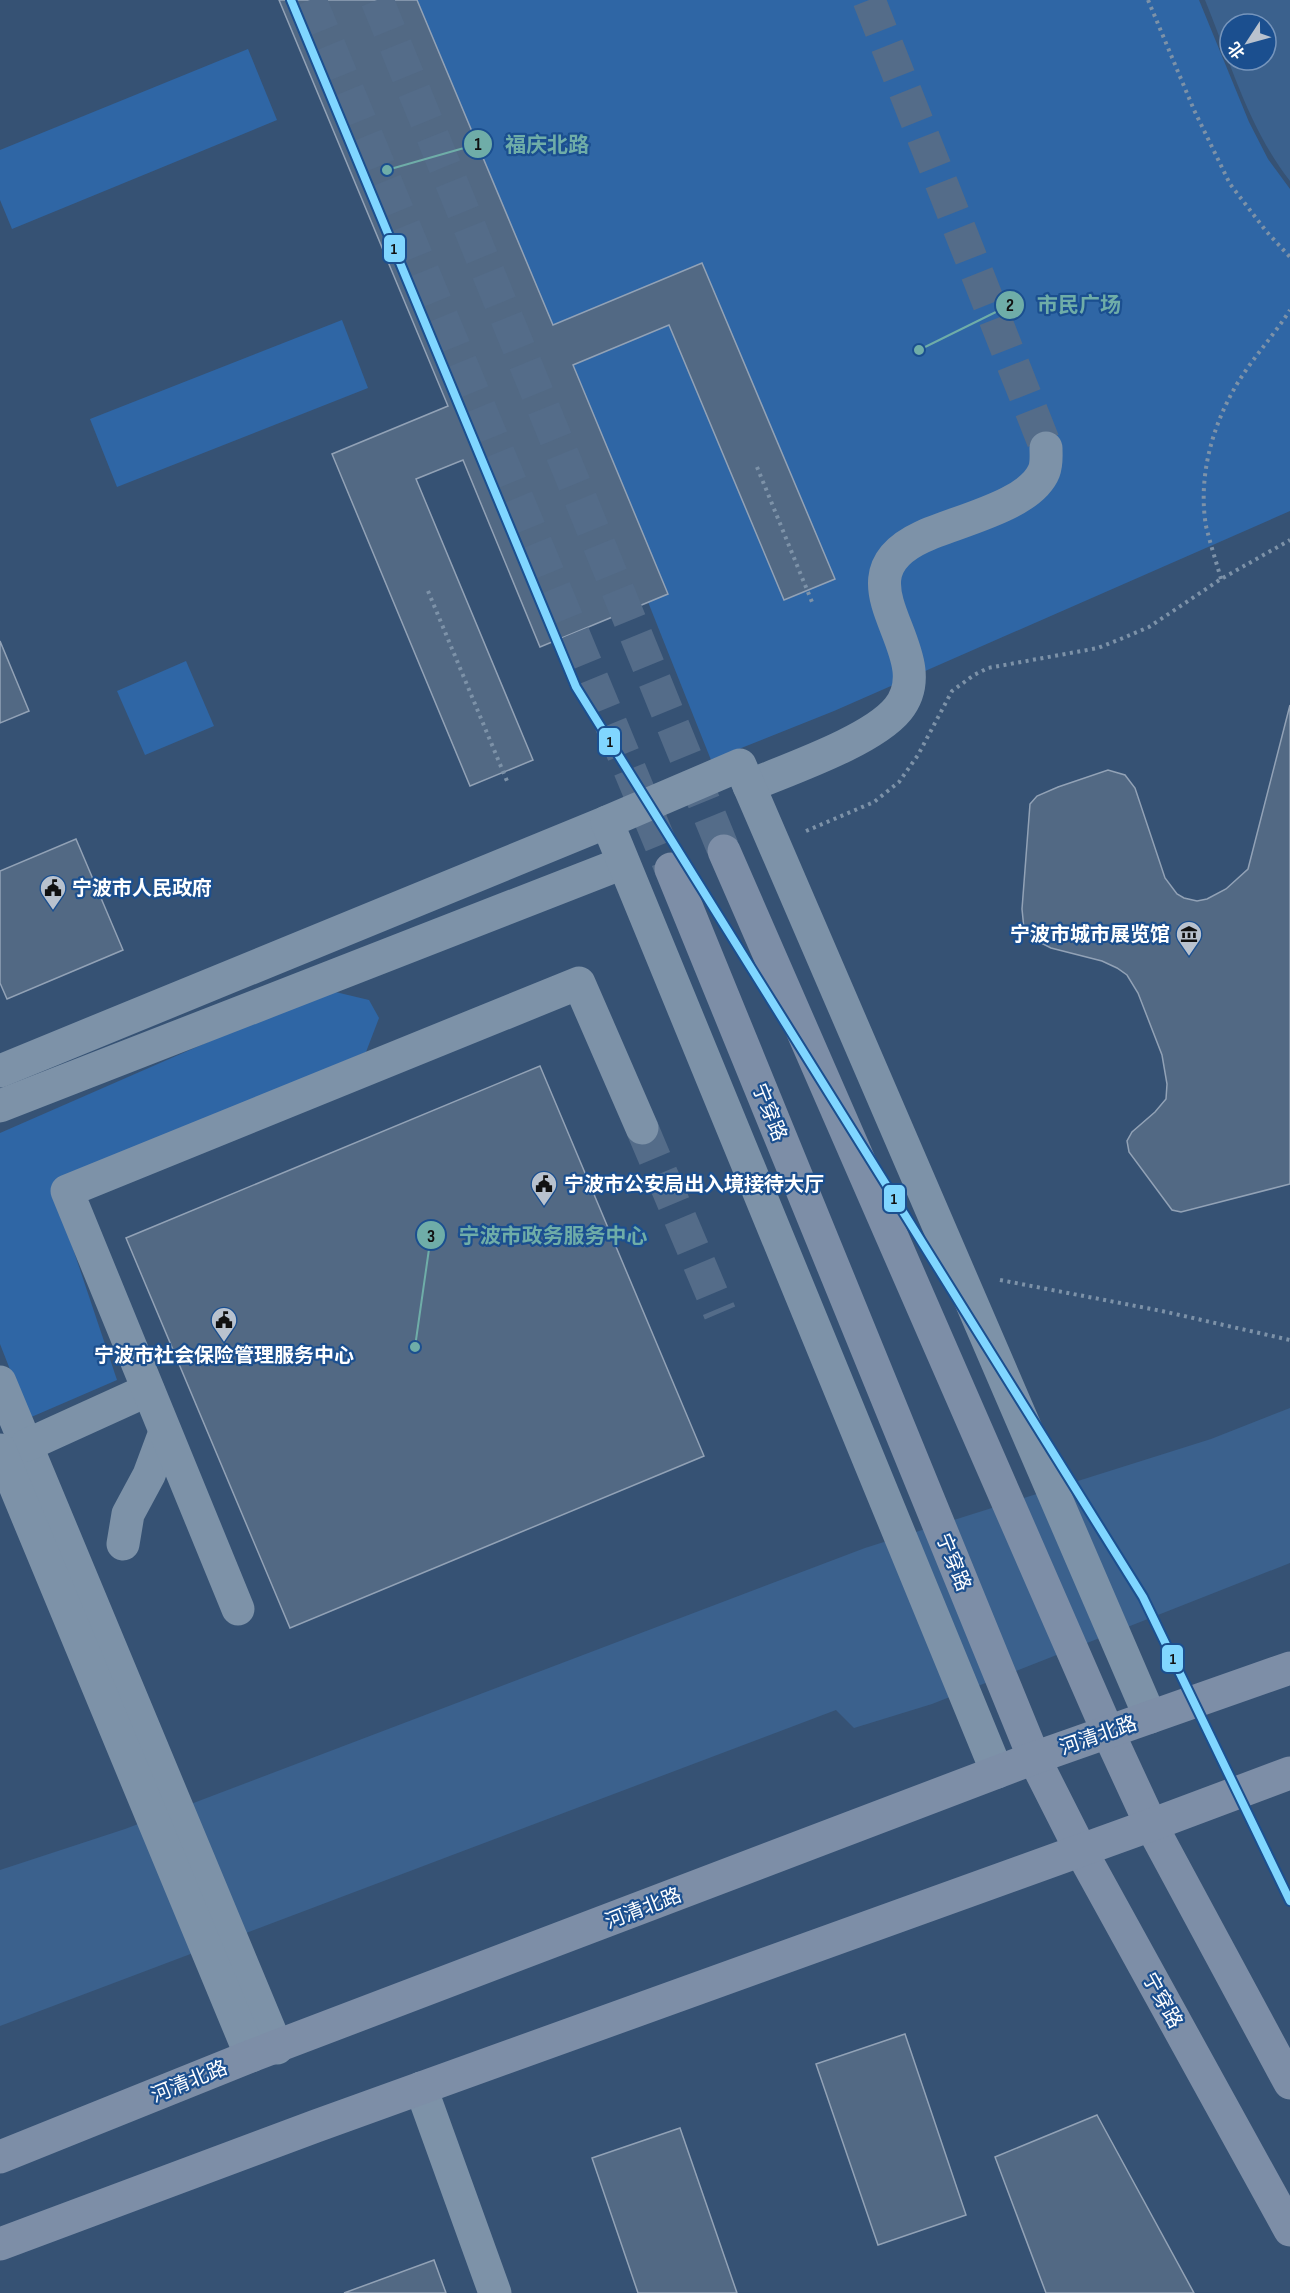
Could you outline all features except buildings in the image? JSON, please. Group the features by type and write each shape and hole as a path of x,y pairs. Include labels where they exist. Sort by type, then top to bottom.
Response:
{"main road":[{"path":"724,851 1150,1825 1290,2083"},
{"name":"宁穿路","path":"671,869 1034,1758 1080,1849 1290,2230"},
{"name":"河清北路","path":"0,2157 264,2052 997,1772 1290,1668"},
{"path":"0,2244 421,2088 1290,1773"}],"street":[{"path":"749,786 854,741 885,722 900,707 908,689 910,669 885,596 883,583 891,561 904,546 923,536 1014,501 1029,492 1039,482 1044,471 1047,462 1046,448"},
{"path":"0,1071 607,822 740,765 1150,1717"},
{"path":"607,822 997,1772"},
{"path":"0,1106 623,863"},
{"path":"238,1609 67,1191 579,983 642,1128"},
{"path":"0,1382 14,1447 264,2052"},
{"path":"14,1447 148,1390"},
{"path":"123,1544 128,1514 148,1475 165,1432"},
{"path":"421,2088 495,2293"}],"path":[{"path":"1148,0 1194,110 1230,184 1266,231 1290,257"},
{"path":"1221,579 1206,524 1205,487 1209,453 1219,417 1224,408 1244,374 1290,310"},
{"path":"757,466 812,602"},
{"path":"774,844 874,802 899,782 918,755 952,691 974,675 988,668 1098,648 1149,627 1221,579 1290,540"},
{"path":"428,591 507,781"},
{"path":"958,1271 1162,1311 1290,1340"}],"shaded area":[{"path":"408,0 1199,0 1218,46 1218,72 1229,72 1249,122 1268,159 1290,189 1290,511 834,711 711,760"},
{"path":"1205,0 1290,0 1290,181 1263,139 1233,72 1278,72 1278,12 1218,12 1218,34"},
{"path":"248,49 277,120 12,229 0,200 0,150"},
{"path":"342,320 368,388 117,487 90,419"},
{"path":"186,661 214,726 145,755 117,691"},
{"path":"327,990 369,1000 379,1018 366,1052 52,1186 117,1380 29,1418 0,1344 0,1133"},
{"path":"1290,1408 1290,1563 932,1704 854,1728 836,1710 0,2026 0,1870 125,1829 865,1548 1211,1439"}],"tunnel":[{"path":"310,0 671,869"},
{"path":"377,0 724,851"},
{"path":"869,0 1046,448"},
{"path":"642,1128 720,1313"}],"transit line":[{"name":"1","path":"291,0 576,687 1143,1597 1290,1901"}],"place":[{"name":"福庆北路","path":"387,170"},
{"name":"市民广场","path":"919,350"},
{"name":"宁波市人民政府","path":"53,911"},
{"name":"宁波市城市展览馆","path":"1189,957"},
{"name":"宁波市公安局出入境接待大厅","path":"544,1207"},
{"name":"宁波市社会保险管理服务中心","path":"224,1343"},
{"name":"宁波市政务服务中心","path":"415,1347"}]}
